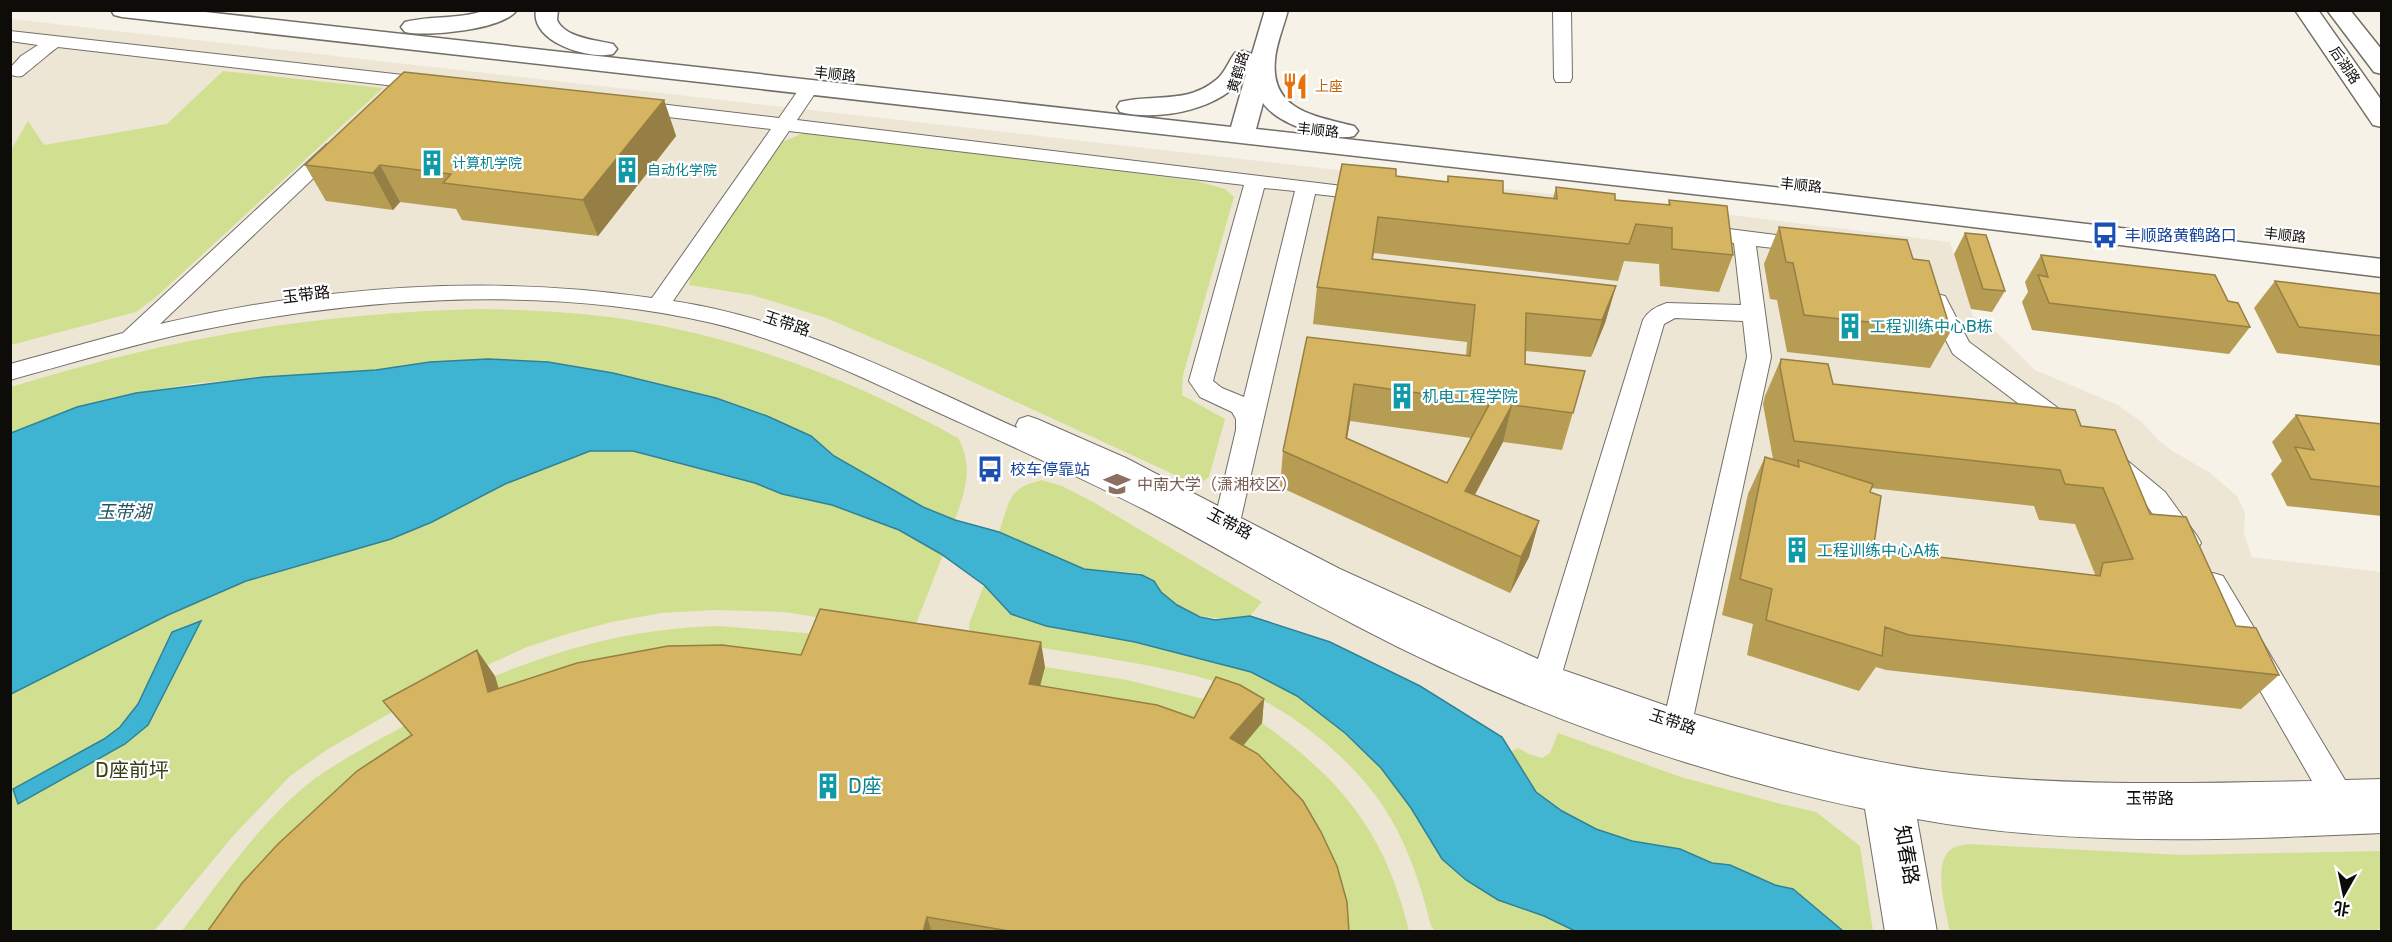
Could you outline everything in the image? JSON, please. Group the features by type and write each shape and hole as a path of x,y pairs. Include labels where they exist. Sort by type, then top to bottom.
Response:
{"main road":[{"path":"122,10 494,45 811,86 1232,127 2382,268"},
{"name":"丰顺路","path":"255,10 405,27 494,45 612,50 1120,106 1232,127 1359,134 1964,203 2382,245"},
{"path":"405,27 458,24 480,20 506,10"},
{"path":"494,45 515,10"},
{"path":"494,45 546,10"},
{"path":"546,10 544,17 546,25 554,32 568,40 612,50"},
{"name":"黄鹤路","path":"1253,59 1257,10"},
{"path":"1232,127 1253,59 1277,10"},
{"name":"后湖路","path":"2306,10 2382,120"},
{"path":"2338,10 2382,68"},
{"path":"1120,106 1157,106 1202,98 1219,89 1253,59"},
{"path":"1253,59 1270,100 1281,109 1312,124 1359,134"}],"street":[{"path":"1562,10 1563,78"},
{"path":"13,38 453,86"},
{"path":"13,71 55,41"},
{"path":"388,97 406,81"},
{"path":"662,299 811,86"},
{"path":"619,105 1389,197"},
{"path":"10,372 140,329 345,138"},
{"path":"1248,429 1248,419 1241,406 1204,387 1202,374 1255,181"},
{"path":"1227,521 1306,187"},
{"path":"1673,230 1823,246"},
{"path":"1675,734 1758,364 1759,342 1744,238"},
{"path":"1928,284 1961,348 2078,436"},
{"path":"10,359 140,329 378,298 510,294 662,299 794,339 846,360 1160,506 1317,593 1401,635 1544,687 1589,716 1675,734 1830,787 1886,787 1942,809 2017,818 2114,824 2199,825 2382,819"},
{"name":"玉带路","path":"662,299 776,318 828,337 1079,447 1227,521 1330,577 1544,687"},
{"path":"1544,687 1654,320 1666,311 1675,310 1723,314 1747,312 1754,303"},
{"path":"1723,314 1746,324 1755,332 1759,342"},
{"path":"1224,398 1250,396 1259,383"},
{"path":"2096,450 2132,477 2156,499 2199,562 2352,820"},
{"path":"1886,787 1902,931"},
{"name":"玉带路","path":"1886,787 1951,787 2036,795 2131,799 2382,793"},
{"name":"知春路","path":"1886,787 1920,932"}],"shaded area":[{"name":"中南大学（潇湘校区）","path":"11,19 1699,211 1950,242 1973,316 1994,330 2035,370 2118,405 2143,423 2159,441 2209,472 2237,496 2245,513 2244,534 2252,557 2381,572 2381,931 11,932"}],"green space":[{"path":"223,71 383,88 155,298 136,312 11,345 11,150 28,121 44,145 167,124"},
{"path":"806,132 1196,181 1225,189 1234,197 1183,375 1182,395 1225,419 1209,477 1197,485 934,364 826,318 752,295 689,285 692,268 777,144"},
{"path":"480,309 592,315 673,328 758,351 880,398 958,438 966,459 967,469 965,489 955,520 923,507 834,456 811,436 767,416 716,398 613,373 430,362 376,370 198,383 136,393 77,407 11,433 11,387 69,370 127,355 242,331 359,316"},
{"name":"D座前坪","path":"590,451 633,451 755,483 782,494 832,505 899,530 943,555 917,621 912,627 855,623 784,612 716,610 661,613 612,622 527,647 425,693 328,749 290,776 233,836 154,931 11,932 11,694 168,615 246,581 391,539 432,522 505,484"},
{"path":"1042,480 1062,486 1093,502 1262,602 1250,616 1214,618 1195,614 1161,593 1144,576 1075,566 999,532 1008,504 1016,492 1022,487"},
{"path":"984,585 1011,614 1046,626 1135,642 1210,660 1251,672 1297,696 1345,733 1381,768 1411,808 1429,839 1498,900 1544,916 1575,931 1435,931 1431,926 1410,858 1391,819 1352,768 1302,724 1266,702 1221,683 1156,667 1033,646 970,632 969,624"},
{"path":"720,626 829,635 811,680 506,717 495,676 551,655 606,640 661,630"},
{"path":"1045,667 1127,680 1216,702 1195,743 1034,709"},
{"path":"1262,723 1316,767 1357,812 1374,838 1387,865 1409,931 1343,931 1229,762"},
{"path":"404,726 432,759 250,931 181,932 244,850 279,810 317,777"},
{"path":"1558,733 1681,777 1816,812 1860,846 1873,931 1843,931 1793,890 1775,885 1730,865 1712,863 1680,849 1632,841 1596,829 1562,811 1536,792 1510,752 1518,748 1542,758 1550,753"},
{"path":"1967,844 2182,855 2381,851 2381,928 2373,932 1950,931 1943,900 1941,875 1943,863 1946,854 1953,848"}],"water":[{"name":"玉带湖","path":"488,359 548,362 613,373 716,398 767,416 811,436 834,456 923,507 955,520 999,532 1084,569 1142,575 1154,581 1161,592 1177,605 1200,617 1215,620 1250,616 1330,642 1420,686 1502,737 1536,792 1562,811 1596,829 1632,841 1680,849 1712,863 1730,865 1775,885 1793,889 1843,931 1575,931 1544,916 1498,900 1466,880 1442,859 1411,808 1381,768 1345,733 1297,696 1251,672 1135,642 1046,626 1011,614 984,585 941,554 899,530 832,505 782,494 755,483 633,451 590,451 505,484 432,522 391,539 246,581 168,615 11,694 11,433 77,407 136,393 264,377 376,370 430,362"},
{"path":"201,621 148,725 125,744 18,804 13,789 104,739 120,727 138,704 172,632"}],"building":[{"path":"404,72 664,100 583,200 443,183 451,174 380,165 373,173 305,165"},
{"path":"1342,164 1396,169 1396,176 1448,182 1448,176 1503,181 1503,193 1557,199 1556,187 1615,194 1615,200 1670,205 1669,200 1727,206 1733,255 1672,249 1672,228 1636,224 1629,244 1378,217 1372,259 1616,286 1602,320 1526,313 1525,364 1585,371 1573,413 1512,405 1465,491 1539,521 1521,557 1283,451 1307,337 1470,356 1475,305 1317,287","holes":["1354,384 1490,403 1447,483 1346,438"]},
{"path":"1779,227 1907,240 1913,259 1929,261 1951,331 1804,315 1793,263 1786,262"},
{"path":"1965,233 1986,235 2005,291 1983,289"},
{"path":"2041,255 2215,275 2228,301 2238,303 2250,327 2049,303 2038,275 2048,277"},
{"path":"2275,281 2382,294 2382,336 2299,327"},
{"path":"1781,359 1828,364 1833,384 2075,410 2081,426 2115,430 2150,514 2186,517 2236,626 2256,628 2279,675 1909,635 1885,627 1882,656 1766,620 1772,589 1740,579 1765,457 1799,467 1798,460 1873,484 1870,492 1881,496 1874,544 1905,553 2100,576 2103,563 2133,559 2103,488 2065,484 2060,470 1794,441 1780,367"},
{"path":"2296,415 2382,424 2382,487 2311,479 2295,447 2314,450"},
{"name":"D座","path":"820,609 1041,642 1029,684 1157,705 1194,718 1216,677 1240,685 1264,699 1230,738 1258,754 1303,801 1337,866 1347,902 1349,932 1015,932 927,917 923,932 207,932 242,883 278,844 357,771 412,735 383,701 477,650 488,692 577,663 668,646 722,645 801,655"}],"place":[{"name":"上座","path":"1295,86"},
{"name":"计算机学院","path":"432,163"},
{"name":"自动化学院","path":"627,170"},
{"name":"丰顺路黄鹤路口","path":"2105,235"},
{"name":"工程训练中心B栋","path":"1850,326"},
{"name":"机电工程学院","path":"1402,396"},
{"name":"校车停靠站","path":"990,469"},
{"name":"中南大学（潇湘校区）","path":"1117,484"},
{"name":"工程训练中心A栋","path":"1797,550"},
{"name":"D座","path":"828,786"}]}
